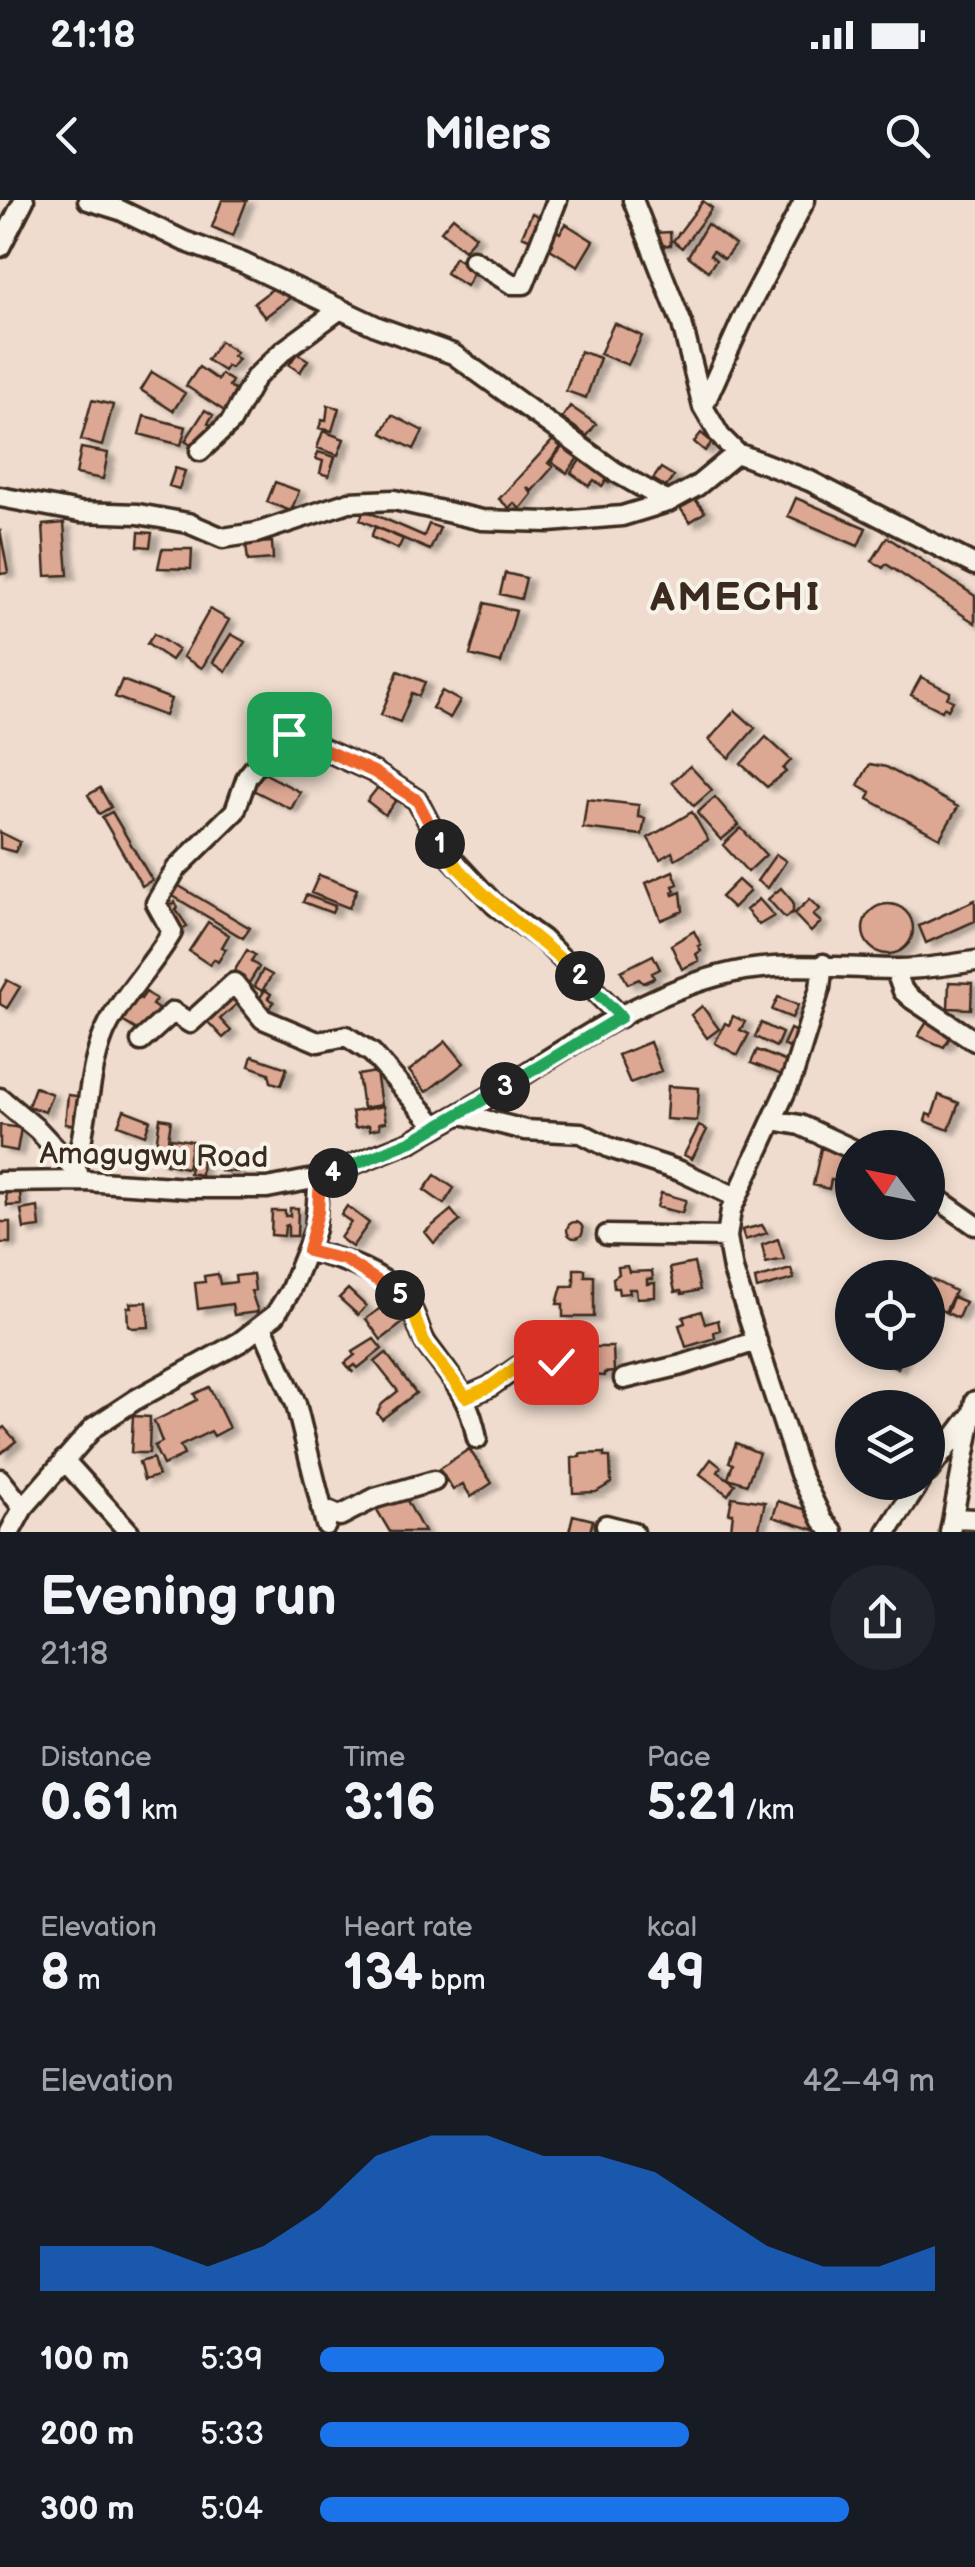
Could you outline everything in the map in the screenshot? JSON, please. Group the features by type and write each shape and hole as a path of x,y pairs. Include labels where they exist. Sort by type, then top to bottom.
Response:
{"street":[{"path":"0,247 24,200"},
{"path":"88,200 243,262 339,310 453,354 614,471 668,502"},
{"path":"473,260 512,284 524,284 558,200"},
{"path":"633,200 682,324 702,407 720,436 738,453 810,480 975,565"},
{"path":"702,407 744,316 806,200"},
{"path":"200,451 231,422 255,378 339,310"},
{"path":"0,497 80,512 138,514 188,524 224,538 256,533 349,502 394,500 513,523 622,516 668,502 697,486 738,453"},
{"path":"80,1175 94,1068 108,1024 159,956 172,932 156,903 176,869 235,811 246,777 276,740 289,734 374,772 417,800 442,848 495,904 542,939 621,1017"},
{"name":"Amagugwu Road","path":"0,1182 80,1175 233,1190 297,1184 386,1154 462,1114 621,1017 680,990 740,971 823,964 896,969 975,962"},
{"path":"823,964 809,1027 773,1120 736,1197 727,1236 733,1270 800,1474 832,1532"},
{"path":"896,969 903,992 975,1041"},
{"path":"141,1041 173,1012 190,1022 234,983 263,1019 318,1042 346,1036 372,1053 436,1126"},
{"path":"0,1098 38,1130 80,1175"},
{"path":"462,1114 526,1130 581,1133 736,1197"},
{"path":"773,1120 800,1125 835,1141"},
{"path":"10,1532 22,1508 94,1427 262,1326 281,1306 308,1251 318,1212 320,1178"},
{"path":"945,1204 975,1225"},
{"path":"607,1234 727,1236"},
{"path":"308,1251 345,1260 393,1288 411,1307 424,1342 466,1397 477,1439"},
{"path":"262,1326 296,1404 324,1516 340,1516 375,1498 434,1481"},
{"path":"624,1380 757,1340"},
{"path":"466,1397 489,1387 518,1366 556,1362"},
{"path":"975,1401 951,1525 975,1518"},
{"path":"945,1450 974,1412"},
{"path":"64,1460 129,1532"},
{"path":"0,1479 22,1508"},
{"path":"887,1532 908,1500"},
{"path":"606,1525 632,1532"}],"building":[{"path":"222,200 247,200 233,236 212,227"},
{"path":"703,201 712,208 682,248 673,241"},
{"path":"532,213 542,218 531,240 522,236"},
{"path":"453,217 476,236 464,250 441,231"},
{"path":"566,224 593,241 578,266 550,249 553,244 549,241 556,230 560,233"},
{"path":"707,224 735,245 724,259 713,251 710,255 716,260 708,271 688,256"},
{"path":"670,232 671,245 654,246 654,233"},
{"path":"455,257 475,270 466,286 446,273"},
{"path":"279,284 290,298 265,317 254,303"},
{"path":"614,323 642,336 628,365 600,354"},
{"path":"220,341 236,352 233,356 238,359 224,371 207,360"},
{"path":"580,351 600,358 586,398 566,391"},
{"path":"297,353 308,360 300,372 289,365"},
{"path":"199,367 218,380 221,374 232,381 229,386 238,393 226,412 186,386"},
{"path":"152,372 185,393 173,411 141,390"},
{"path":"92,400 113,405 102,446 81,440"},
{"path":"328,405 339,408 332,431 319,428 322,420 326,421"},
{"path":"570,406 596,424 587,436 562,418"},
{"path":"205,410 213,415 208,423 212,426 202,442 198,439 193,446 185,441"},
{"path":"392,415 423,431 414,449 382,433"},
{"path":"144,416 186,427 181,445 139,434"},
{"path":"323,431 344,439 338,455 317,448"},
{"path":"701,433 712,442 705,451 694,442"},
{"path":"553,440 561,447 548,463 553,467 532,491 527,487 532,494 520,509 514,503 509,508 499,499"},
{"path":"563,446 569,450 572,446 580,455 567,473 551,462"},
{"path":"81,448 108,453 103,479 76,474"},
{"path":"318,452 335,457 329,476 320,473 323,461 316,459"},
{"path":"583,456 613,477 609,483 606,481 602,486 594,480 589,486 571,473"},
{"path":"175,468 185,471 179,489 169,486"},
{"path":"661,468 674,476 666,487 653,479"},
{"path":"275,482 299,491 291,511 267,502"},
{"path":"694,498 705,512 690,522 680,508"},
{"path":"796,498 866,528 858,546 788,516"},
{"path":"364,510 424,536 429,524 440,528 430,550 360,520"},
{"path":"64,523 68,575 46,576 43,525"},
{"path":"375,527 403,539 398,549 371,537"},
{"path":"0,529 8,573 0,574"},
{"path":"139,532 152,533 150,547 138,546"},
{"path":"887,537 975,596 975,623 886,564 883,568 872,561"},
{"path":"272,542 273,559 248,561 246,544"},
{"path":"162,549 192,549 191,569 158,568"},
{"path":"505,573 526,578 521,599 500,594"},
{"path":"485,603 516,611 501,663 470,655"},
{"path":"210,609 229,620 202,668 183,657"},
{"path":"154,634 178,650 171,660 147,644"},
{"path":"231,634 245,642 226,671 213,662"},
{"path":"398,671 425,682 419,696 412,693 400,722 381,715"},
{"path":"921,677 950,692 947,698 953,701 948,710 944,707 942,711 911,695"},
{"path":"122,680 171,699 165,716 115,697"},
{"path":"442,691 460,701 450,718 432,708"},
{"path":"735,710 755,728 729,758 709,740"},
{"path":"766,737 791,760 783,769 786,772 767,787 741,764"},
{"path":"870,764 886,767 958,807 940,838 868,799 871,792 858,785"},
{"path":"690,766 712,790 694,806 672,782"},
{"path":"262,772 300,792 291,809 253,790"},
{"path":"379,786 396,800 385,815 367,801"},
{"path":"100,788 111,807 99,814 88,795"},
{"path":"715,797 739,825 721,840 697,813"},
{"path":"587,799 639,805 638,817 645,818 642,835 583,828"},
{"path":"112,812 152,880 142,886 102,817"},
{"path":"692,812 708,840 675,859 672,852 660,859 648,838"},
{"path":"741,828 766,855 748,872 723,845"},
{"path":"0,832 20,842 15,852 0,848"},
{"path":"776,854 786,861 768,888 757,881"},
{"path":"673,871 678,884 672,892 681,892 683,911 661,920 646,883"},
{"path":"319,875 357,889 349,908 311,893"},
{"path":"738,880 750,891 733,908 721,897"},
{"path":"174,883 250,928 243,938 168,893"},
{"path":"781,888 793,902 793,912 785,918 768,899"},
{"path":"306,895 335,906 332,913 303,902"},
{"path":"759,899 774,916 759,925 746,910"},
{"path":"810,899 820,909 813,915 821,922 811,932 794,914"},
{"path":"975,900 975,921 926,943 919,926"},
{"path":"175,902 187,926 180,931 166,909"},
{"path":"888,904 906,911 913,929 906,947 888,954 870,947 863,929 870,911"},
{"path":"208,922 229,935 218,962 214,959 210,965 189,951"},
{"path":"694,931 701,945 696,954 699,961 682,969 671,945"},
{"path":"247,950 255,955 251,961 259,967 249,983 233,973"},
{"path":"653,955 660,969 652,973 654,978 628,984 621,971"},
{"path":"263,970 272,975 262,991 254,986"},
{"path":"7,980 20,987 7,1008 0,1004 0,992"},
{"path":"949,982 972,983 971,1009 948,1008"},
{"path":"265,990 274,1002 266,1013 255,1005"},
{"path":"146,992 156,999 152,1005 158,1009 142,1033 119,1019 135,995 141,999"},
{"path":"231,995 238,1003 220,1019 231,1031 223,1038 208,1022 212,1018 209,1014"},
{"path":"778,997 798,1005 792,1018 772,1010"},
{"path":"702,1006 719,1029 707,1038 691,1015"},
{"path":"932,1014 955,1029 944,1047 918,1036"},
{"path":"733,1016 745,1022 740,1030 749,1034 738,1055 715,1043"},
{"path":"761,1023 782,1033 776,1047 755,1037"},
{"path":"790,1029 803,1035 795,1051 783,1045"},
{"path":"446,1041 464,1063 426,1092 409,1071"},
{"path":"650,1042 661,1071 630,1083 618,1055"},
{"path":"757,1050 792,1064 787,1077 751,1063"},
{"path":"252,1056 287,1068 281,1085 271,1082 269,1073 249,1066"},
{"path":"376,1072 381,1105 363,1108 358,1075"},
{"path":"668,1086 699,1088 697,1121 666,1119"},
{"path":"35,1087 52,1094 45,1112 28,1106"},
{"path":"68,1095 86,1097 84,1125 65,1124"},
{"path":"939,1095 959,1103 949,1130 925,1121 927,1114 932,1116"},
{"path":"383,1106 386,1122 379,1123 380,1128 355,1128 352,1112"},
{"path":"124,1110 150,1120 145,1135 118,1125"},
{"path":"160,1118 171,1120 165,1160 154,1158"},
{"path":"0,1125 21,1128 17,1151 0,1148"},
{"path":"699,1126 707,1130 692,1159 684,1155"},
{"path":"171,1138 192,1141 187,1168 166,1164"},
{"path":"821,1148 835,1151 835,1181 831,1180 829,1189 813,1185"},
{"path":"193,1150 202,1152 201,1175 189,1173"},
{"path":"221,1151 238,1153 237,1172 220,1171"},
{"path":"435,1175 454,1188 444,1204 424,1190"},
{"path":"20,1191 21,1205 7,1206 6,1193"},
{"path":"661,1193 686,1200 682,1213 657,1207"},
{"path":"347,1206 369,1223 352,1247 340,1238 351,1222 341,1215"},
{"path":"38,1207 40,1227 24,1229 21,1210"},
{"path":"290,1208 298,1208 297,1236 288,1236 288,1225 284,1236 271,1235 272,1211 285,1211 285,1216 290,1216"},
{"path":"451,1210 460,1221 434,1243 425,1232"},
{"path":"0,1222 10,1222 10,1243 0,1243"},
{"path":"575,1222 583,1230 575,1238 567,1230"},
{"path":"762,1225 767,1233 745,1240 742,1230"},
{"path":"778,1239 784,1259 766,1263 762,1245"},
{"path":"694,1263 700,1290 675,1292 670,1268"},
{"path":"627,1266 629,1272 652,1271 653,1279 647,1279 647,1284 655,1283 655,1297 637,1298 636,1289 619,1294 613,1278 619,1274 618,1267"},
{"path":"574,1269 585,1269 585,1276 594,1276 594,1317 563,1317 563,1304 557,1304 562,1286 574,1286"},
{"path":"791,1269 794,1279 757,1289 755,1279"},
{"path":"218,1274 220,1284 236,1282 235,1276 253,1274 255,1290 251,1291 258,1312 234,1315 232,1304 198,1309 195,1283 205,1282 204,1276"},
{"path":"945,1286 955,1291 945,1312"},
{"path":"348,1289 366,1306 358,1315 339,1298"},
{"path":"953,1297 965,1302 958,1318 947,1313"},
{"path":"392,1299 408,1319 381,1340 366,1319"},
{"path":"147,1302 149,1327 132,1328 128,1325 127,1307 131,1307 130,1303"},
{"path":"701,1311 705,1324 718,1320 720,1330 714,1332 715,1338 686,1347 679,1325 685,1323 683,1317"},
{"path":"374,1339 382,1349 358,1368 351,1368 353,1373 345,1363 355,1355 353,1352"},
{"path":"594,1347 613,1347 614,1372 604,1376 579,1374 578,1358 594,1358"},
{"path":"386,1353 416,1393 382,1419 377,1413 382,1404 398,1391 375,1362"},
{"path":"209,1387 229,1428 214,1436 211,1431 180,1446 184,1455 163,1465 154,1446 162,1442 154,1421 197,1400 194,1394"},
{"path":"133,1416 150,1417 149,1453 131,1453"},
{"path":"4,1427 16,1441 0,1454 0,1431"},
{"path":"736,1443 759,1453 747,1484 728,1478"},
{"path":"469,1449 492,1483 471,1497 463,1484 453,1490 439,1469"},
{"path":"604,1453 604,1457 610,1457 611,1483 596,1492 573,1493 572,1458"},
{"path":"153,1458 158,1476 144,1480 139,1462"},
{"path":"711,1459 721,1467 718,1472 735,1484 728,1495 700,1474"},
{"path":"404,1495 424,1532 390,1532 377,1510"},
{"path":"732,1497 765,1502 758,1532 727,1532 731,1529"},
{"path":"778,1501 820,1514 815,1530 773,1517"},
{"path":"573,1515 593,1520 590,1532 569,1532"}],"district":[{"name":"AMECHI","path":"736,598"}],"route":[{"path":"289,734 374,772 417,800 442,848 495,904 542,939 621,1017 412,1141 320,1178 318,1212 308,1251 345,1260 393,1288 411,1307 424,1342 466,1397 489,1387 518,1366 556,1362"}]}
